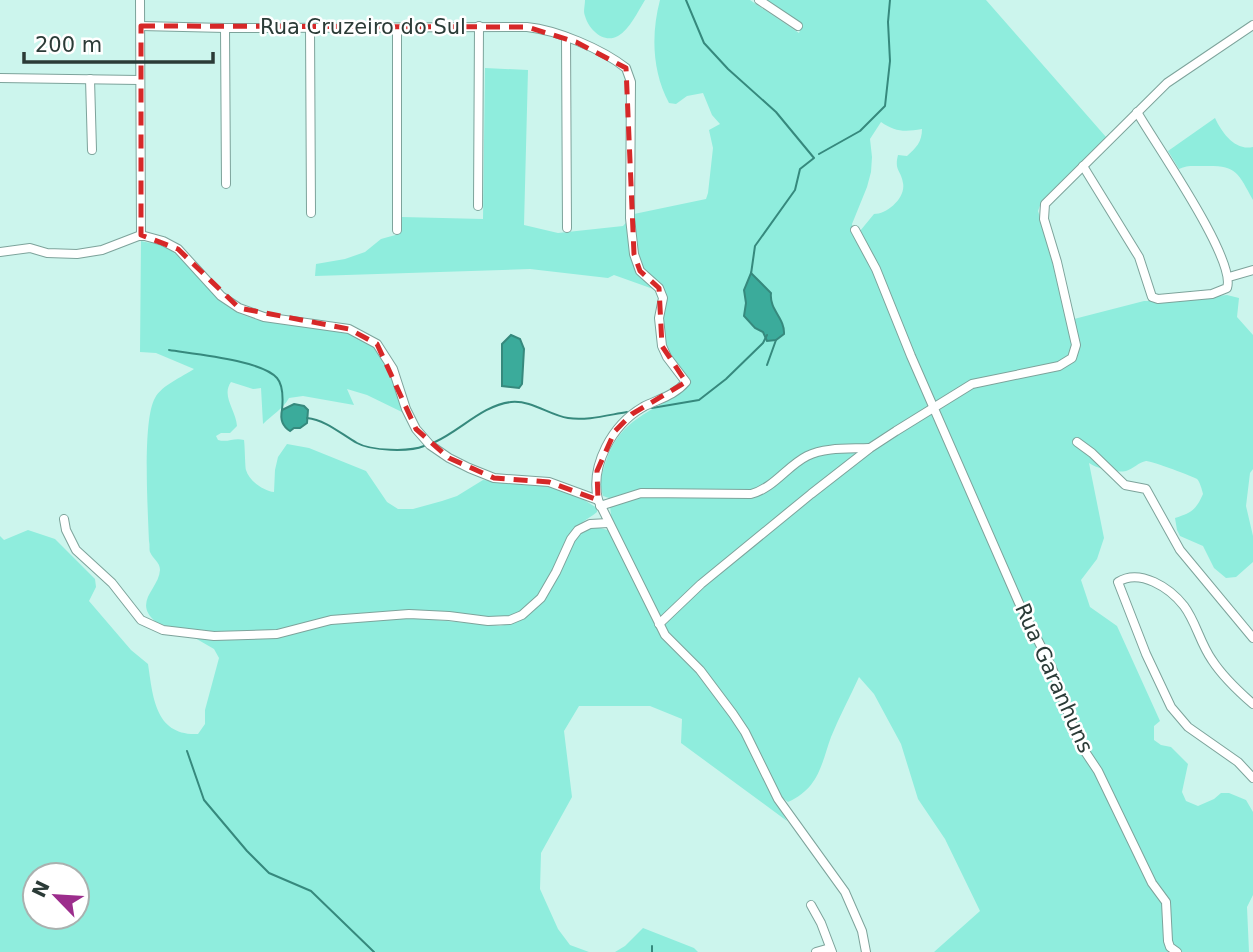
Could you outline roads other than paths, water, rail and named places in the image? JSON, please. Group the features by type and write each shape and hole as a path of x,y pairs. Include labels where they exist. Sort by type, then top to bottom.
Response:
{"street":[{"path":"140,0 141,235"},
{"path":"759,0 799,26"},
{"path":"659,624 701,584 870,448 972,384 1061,366 1072,358 1076,345 1043,211 1050,198 1167,83 1253,25"},
{"name":"Rua Cruzeiro do Sul","path":"141,26 479,26 543,29 615,61 629,72 630,218 634,254 640,271 660,290 663,301 660,325 662,346 686,382 671,395 632,414 615,431 597,471 595,484 599,503"},
{"path":"478,206 479,26"},
{"path":"310,27 312,213"},
{"path":"225,28 226,184"},
{"path":"397,28 397,230"},
{"path":"566,37 567,228"},
{"path":"0,78 139,79"},
{"path":"90,79 92,150"},
{"path":"1137,111 1198,211 1224,262 1229,281"},
{"path":"1083,166 1134,248 1152,297 1158,299 1212,294 1229,281 1253,270"},
{"name":"Rua Garanhuns","path":"855,230 876,269 891,311 1019,603 1052,668 1078,741 1098,771 1152,883 1166,902 1174,949"},
{"path":"0,252 30,248 63,255 89,252 111,248 141,235 163,241 178,249 220,296 239,308 264,317 349,330 377,344 393,369 406,409 416,429 438,451 460,464 494,478 550,482 599,503 656,492 751,494 766,488 809,455 832,450 870,448"},
{"path":"1077,442 1125,485 1146,489 1180,550 1253,638"},
{"path":"599,503 667,639 699,670 745,732 774,793 845,892 862,931 866,952"},
{"path":"64,519 66,530 76,550 112,583 141,620 163,630 214,636 277,634 331,620 409,614 488,621 510,620 522,615 541,598 578,530 590,524 608,523"},
{"path":"1253,704 1213,662 1184,607 1158,584 1134,576 1124,578 1118,584 1171,707 1188,727 1238,762 1253,778"},
{"path":"810,905 821,923 831,950 816,952"}],"waterway":[{"path":"686,0 704,43 728,69 776,112 814,158 800,169 795,190 755,246 751,274"},
{"path":"819,154 860,131 885,106 890,61 890,0"},
{"path":"652,408 699,400 726,379 763,343 767,335"},
{"path":"767,365 776,340"},
{"path":"169,350 242,362 269,372 281,385 282,410"},
{"path":"435,442 481,413 511,402 526,403 575,419 627,412"},
{"path":"307,418 327,424 357,443 371,448 400,450 424,446"},
{"path":"187,751 204,800 247,851 269,873 311,891 374,952"},
{"path":"652,946 652,952"}]}
